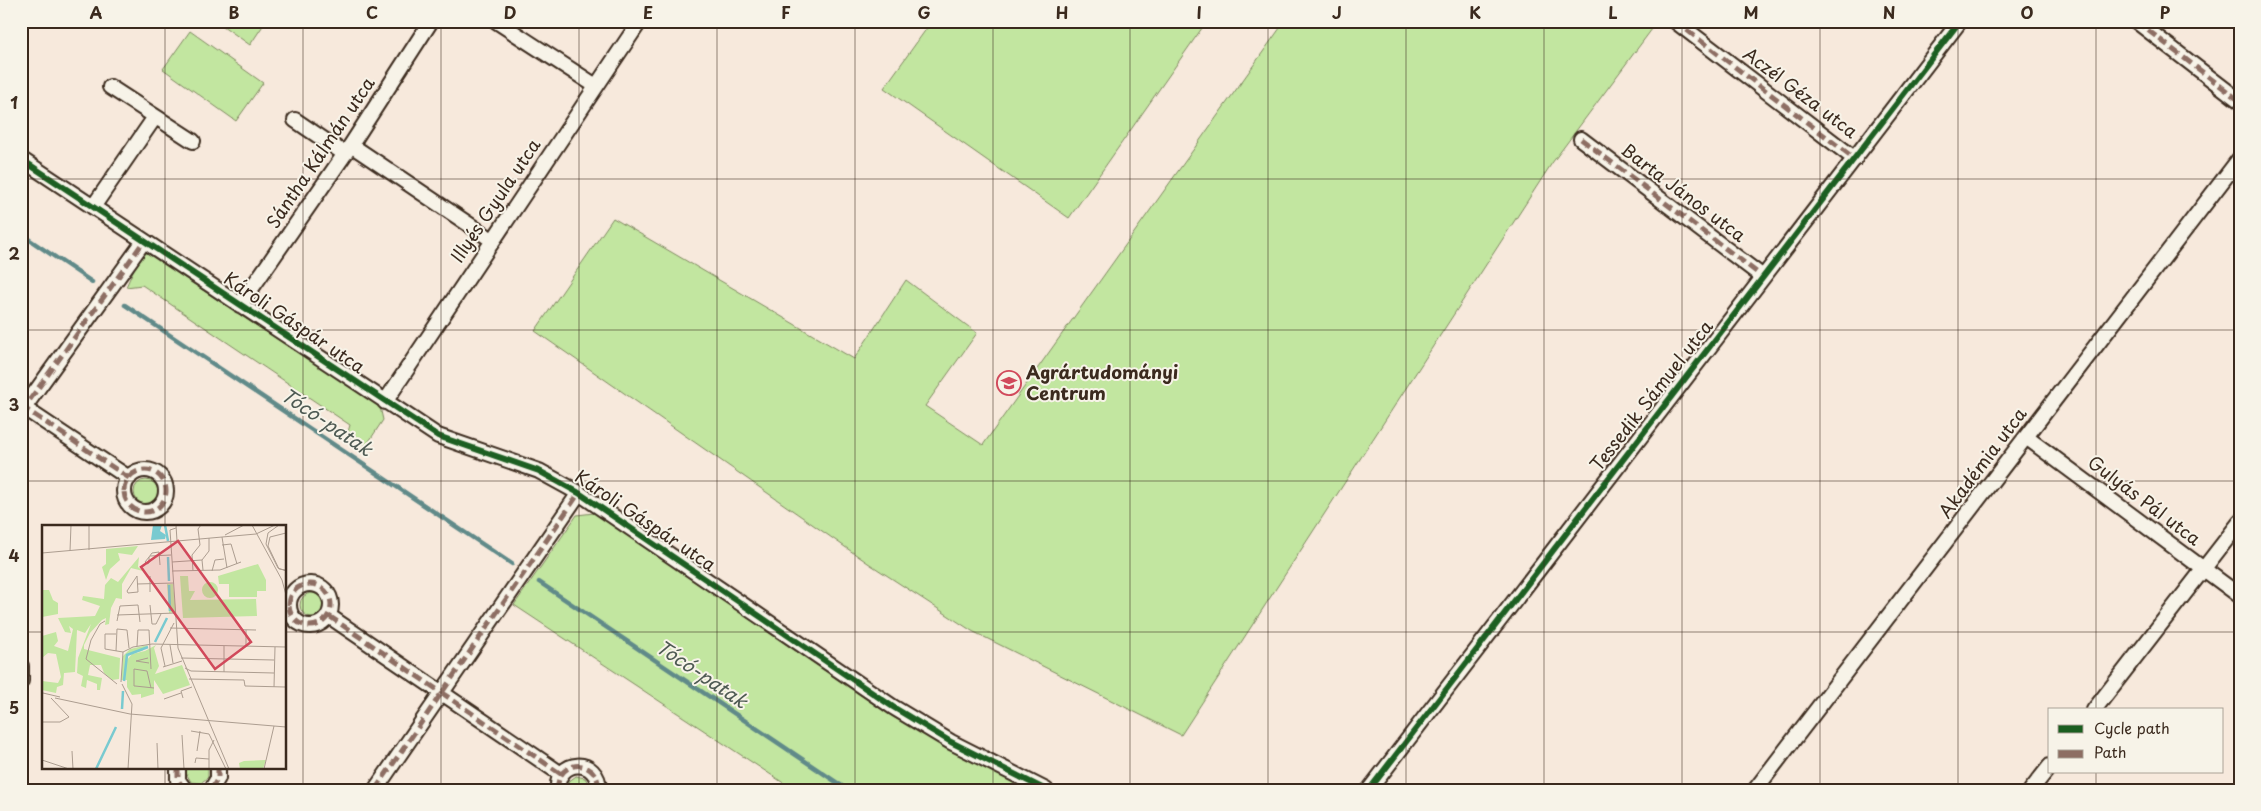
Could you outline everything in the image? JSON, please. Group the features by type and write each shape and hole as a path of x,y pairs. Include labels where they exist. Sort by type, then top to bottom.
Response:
{"street":[{"name":"Sántha Kálmán utca","path":"240,305 348,150 431,21"},
{"path":"496,21 596,86"},
{"name":"Illyés Gyula utca","path":"385,402 640,21"},
{"name":"Aczél Géza utca","path":"1675,21 1855,159"},
{"name":"Tessedik Sámuel utca","path":"1370,790 1960,21"},
{"path":"2136,21 2240,101"},
{"path":"110,87 193,141"},
{"path":"93,207 155,117"},
{"path":"295,120 348,150 492,240"},
{"name":"Barta János utca","path":"1581,139 1763,277"},
{"name":"Akadémia utca","path":"1755,790 2240,158"},
{"name":"Károli Gáspár utca","path":"21,159 438,436 539,471 579,493 893,707 951,742 1039,788"},
{"path":"129,478 22,408 144,241"},
{"name":"Gulyás Pál utca","path":"2026,437 2240,596"},
{"name":"Károli Gáspár utca","path":"375,790 579,493"},
{"path":"2096,708 2240,522"},
{"path":"328,616 561,774"},
{"path":"21,666 21,681"},
{"path":"558,790 558,780 561,774 573,766 586,767 597,776 599,790"},
{"path":"178,768 178,780 184,790"},
{"path":"217,788 218,768"},
{"path":"2031,790 2048,769"}],"green space":[{"path":"216,21 266,21 250,45"},
{"path":"932,21 1207,21 1069,218 884,88"},
{"name":"Agrártudományi Centrum","path":"1285,21 1658,21 1552,163 1181,735 972,631 868,563 535,331 613,218 854,359 906,280 977,333 925,406 983,445"},
{"path":"190,31 263,83 236,121 163,69"},
{"path":"145,252 380,407 383,420 366,446 347,435 350,425 142,285 126,287 137,262"},
{"path":"146,480 154,484 158,492 154,500 146,504 138,500 134,492 138,484"},
{"path":"594,513 893,717 1012,781 1016,790 794,790 514,605 577,515"},
{"path":"312,593 317,594 323,600 323,610 317,616 312,617 307,616 301,610 300,605 301,600 307,594"},
{"path":"187,768 208,768 208,777 201,783 191,782 186,773"},
{"path":"576,776 585,778 590,786 589,790 568,790 568,782"}],"waterway":[{"name":"Tócó-patak","path":"21,234 92,282"},
{"name":"Tócó-patak","path":"125,305 512,564"},
{"name":"Tócó-patak","path":"539,582 848,790"}],"marked path":[{"path":"1675,21 1855,159"},
{"path":"2136,21 2240,101"},
{"path":"1581,139 1763,277"},
{"path":"21,412 144,241"},
{"path":"21,406 129,478"},
{"path":"141,470 149,470 160,476 166,491 160,506 149,512 141,512 130,506 124,495 124,487 130,476 141,470"},
{"path":"375,790 579,493"},
{"path":"306,584 314,584 325,590 331,605 325,620 314,626 306,626 295,620 289,609 289,601 295,590 306,584"},
{"path":"329,616 561,774"},
{"path":"21,666 21,681"},
{"path":"558,790 559,780 563,772 570,767 577,766 585,767 592,771 597,779 599,790"},
{"path":"178,768 178,780 185,790"},
{"path":"211,790 218,778 218,768"}],"cycle path":[{"path":"1369,790 1960,21"},
{"path":"21,159 438,436 539,471 579,493 893,707 951,742 1046,790"}],"place":[{"name":"Agrártudományi Centrum","path":"1009,383"}]}
